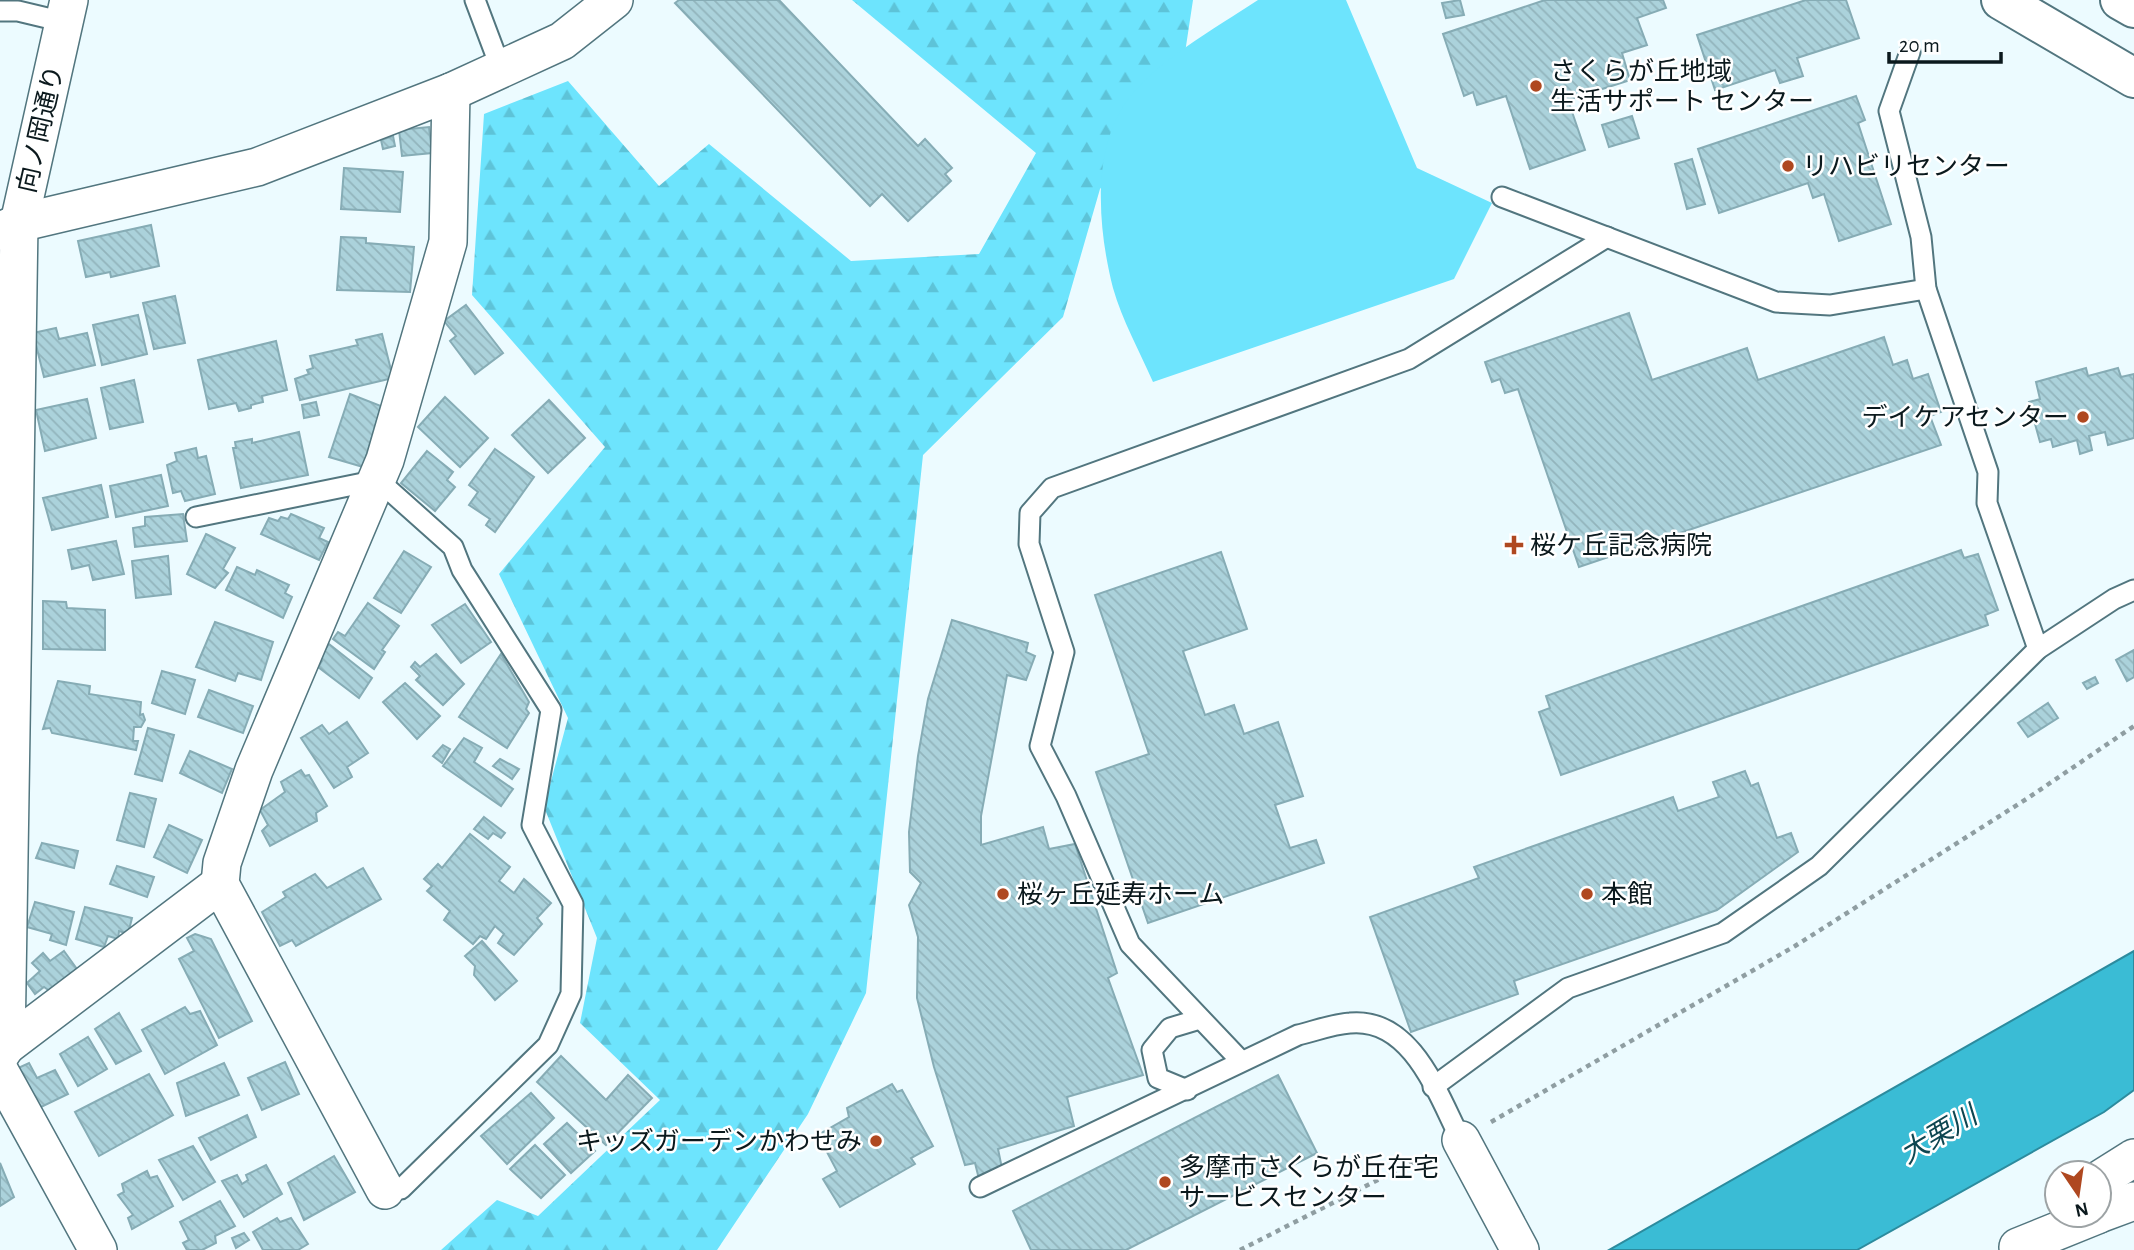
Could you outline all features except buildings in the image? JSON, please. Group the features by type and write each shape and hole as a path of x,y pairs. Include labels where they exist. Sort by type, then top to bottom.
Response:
{"main road":[{"path":"2001,0 2134,78"},
{"path":"2120,0 2134,8"}],"street":[{"path":"9,227 257,167 451,92 562,41 614,0"},
{"name":"向ノ岡通り","path":"2,1058 9,227 66,11"},
{"path":"385,1190 220,884 222,863 254,770 378,480 448,243 451,92"},
{"path":"98,1250 2,1058 220,884"},
{"path":"1461,1140 1520,1250"},
{"path":"2113,1172 2134,1158"},
{"path":"2113,1209 2134,1201"},
{"path":"2015,1249 2043,1222"},
{"path":"2015,1249 2064,1229"}],"lane":[{"path":"475,0 501,69"},
{"path":"0,12 66,11"},
{"path":"1910,52 1889,111 1921,237 1926,289 1988,472 1987,503 2038,649"},
{"path":"1502,197 1776,302 1830,305 1926,289"},
{"path":"1241,1061 1130,944 1066,796 1040,746 1064,652 1029,544 1030,513 1052,488 1409,359 1607,237"},
{"path":"196,517 378,480 453,547 461,570 551,710 532,825 573,904 572,994 548,1045 401,1189 385,1190"},
{"path":"1433,1087 1568,988 1723,933 1819,866 2038,649 2114,599 2134,590"},
{"path":"1187,1090 1158,1078 1152,1050 1170,1028 1200,1019"},
{"path":"980,1187 1298,1035 1352,1022 1389,1028 1414,1053 1461,1140"}],"path":[{"path":"1240,1250 1461,1140 1795,946 2028,798 2134,726"}],"green space":[{"path":"852,0 1193,0 1183,66 1135,143 1100,189 1063,317 923,455 866,993 808,1114 717,1250 441,1250 497,1200 538,1216 660,1100 580,1023 597,938 544,807 568,718 499,574 605,447 472,295 484,114 568,81 659,186 709,144 851,261 979,254 1036,153"},
{"path":"1258,0 1346,0 1417,168 1492,203 1454,279 1153,382 1121,312 1108,266 1101,195 1106,147 1113,125 1124,105 1151,75 1186,47"}],"water":[{"name":"大栗川","path":"2134,951 2134,1090 2104,1112 1857,1250 1609,1250"}],"place":[{"name":"さくらが丘地域 生活サポート センター","path":"1536,86"},
{"name":"リハビリセンター","path":"1788,166"},
{"name":"デイケアセンター","path":"2083,417"},
{"name":"桜ケ丘記念病院","path":"1514,545"},
{"name":"桜ヶ丘延寿ホーム","path":"1003,894"},
{"name":"本館","path":"1587,894"},
{"name":"キッズガーデンかわせみ","path":"876,1141"},
{"name":"多摩市さくらが丘在宅 サービスセンター","path":"1165,1182"}]}
